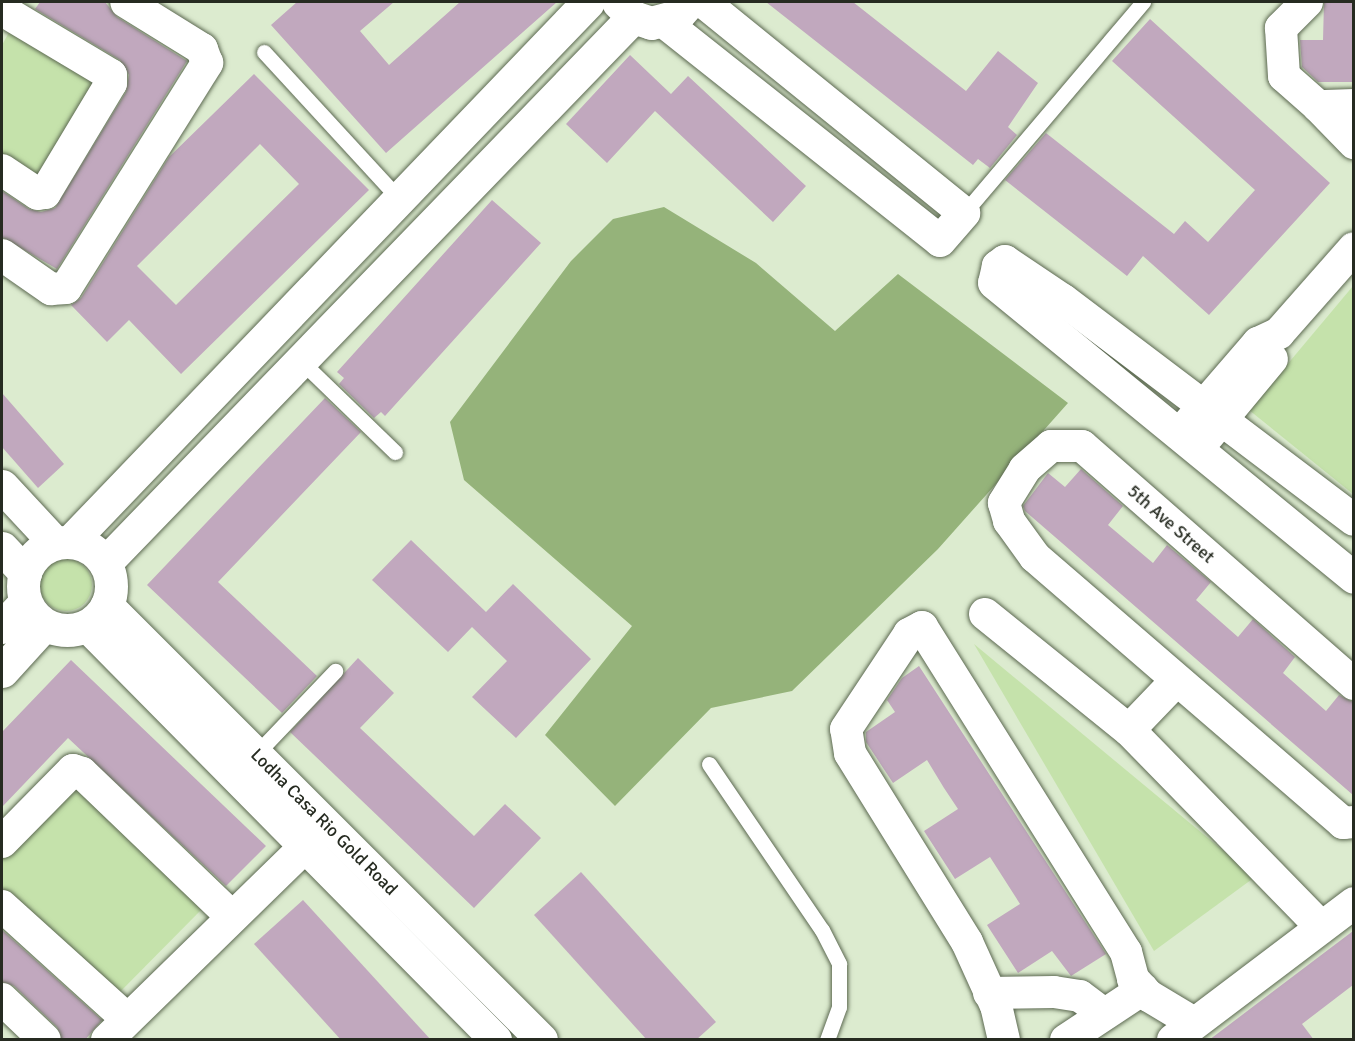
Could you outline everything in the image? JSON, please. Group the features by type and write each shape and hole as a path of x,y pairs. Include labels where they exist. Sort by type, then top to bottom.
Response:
{"street":[{"path":"2,255 51,289 66,288 207,63 202,49 126,2"},
{"path":"2,670 32,600 31,560 63,542 399,199 588,2"},
{"path":"639,13 677,16 689,2"},
{"path":"639,13 940,241 964,213 703,2"},
{"path":"1307,2 1281,28 1284,76 1318,106 1353,144"},
{"path":"105,563 639,13"},
{"path":"2,170 38,194 45,193 111,83 111,75 13,16"},
{"path":"1318,106 1353,105"},
{"path":"1188,443 1211,414 1274,357 1279,333 1353,248"},
{"path":"1353,520 1063,300 1005,261 998,266 994,283 1353,578"},
{"name":"5th Ave Street","path":"1177,680 1035,557 1009,521 1004,503 1025,469 1051,446 1082,446 1353,684"},
{"path":"2,486 63,542 96,552 105,563 111,577 97,616 73,630 32,600 2,548"},
{"path":"2,627 32,600"},
{"path":"985,614 1129,730 1321,927"},
{"name":"Lodha Casa Rio Gold Road","path":"97,616 256,754 542,1040"},
{"name":"Lodha Casa Rio Gold Road","path":"97,616 305,846 495,1040"},
{"path":"1004,1040 989,993 967,942 850,753 846,729 909,634 922,627 1126,952 1133,979 1183,1031 1353,903"},
{"path":"1129,730 1177,680 1343,823 1353,822"},
{"path":"2,842 74,770 82,773 231,916"},
{"path":"2,906 117,1029 231,916 328,826"},
{"path":"1066,1040 1143,989"},
{"path":"989,993 1054,992 1080,996 1104,1014"},
{"path":"2,999 45,1040"}],"lane":[{"path":"964,213 1143,2"},
{"path":"264,52 399,199"},
{"path":"301,361 395,452"},
{"path":"256,754 335,670"},
{"path":"709,764 822,930 839,964 839,1007 827,1040"}],"green space":[{"path":"12,27 106,79 43,184 2,155 2,45"},
{"path":"664,207 756,263 835,331 898,274 1068,403 938,549 792,691 711,708 615,806 545,735 632,626 464,480 450,422 571,261 613,219"},
{"path":"1353,286 1353,494 1249,410"},
{"path":"66,559 80,563 88,571 92,585 88,599 80,607 66,611 52,607 44,599 40,585 44,571 52,563"},
{"path":"974,644 1255,877 1154,951"},
{"path":"69,775 204,907 114,998 2,887 2,844"}],"building":[{"path":"40,2 105,2 117,17 187,61 57,269 2,237 2,191 29,209 41,212 55,208 126,92 129,75 120,60 35,9"},
{"path":"297,2 394,2 360,31 389,65 460,2 557,2 386,153 271,25"},
{"path":"766,2 853,2 966,91 998,51 1038,83 1008,127 1017,135 990,168 978,159 973,165"},
{"path":"1324,2 1353,2 1353,82 1318,82 1302,67 1300,40 1323,40"},
{"path":"1150,19 1330,183 1209,315 1143,256 1127,276 1005,180 1046,133 1174,234 1185,221 1208,242 1255,190 1112,61"},
{"path":"630,55 671,94 688,76 806,186 773,222 655,111 607,163 566,124"},
{"path":"254,74 369,190 181,374 129,320 107,342 71,305 81,298 169,157","holes":["260,144 299,184 176,305 137,266"]},
{"path":"492,200 541,243 385,416 381,412 374,418 339,384 344,378 337,372"},
{"path":"2,393 64,464 38,488 2,447"},
{"path":"325,398 361,432 218,582 317,676 282,713 147,585"},
{"path":"1081,469 1123,506 1108,525 1153,563 1167,545 1211,582 1196,600 1238,637 1253,619 1295,657 1283,673 1326,711 1339,695 1353,702 1353,795 1025,511 1023,506 1048,473 1065,487"},
{"path":"411,540 486,612 513,584 591,659 516,738 472,697 507,661 472,627 448,652 372,580"},
{"path":"358,658 394,693 360,728 474,836 505,804 541,838 474,908 290,732"},
{"path":"71,660 266,846 226,886 68,738 2,807 2,732"},
{"path":"919,666 1106,954 1071,976 1052,951 1018,973 987,925 1020,904 990,857 955,879 924,831 958,809 927,760 893,783 866,742 866,732 895,712 887,700 902,678"},
{"path":"581,872 716,1022 696,1040 647,1040 534,915"},
{"path":"303,900 431,1040 341,1040 254,944"},
{"path":"2,930 102,1020 85,1040 62,1040 57,1027 14,986 2,982"},
{"path":"1353,931 1353,985 1302,1024 1314,1040 1209,1040"}]}
